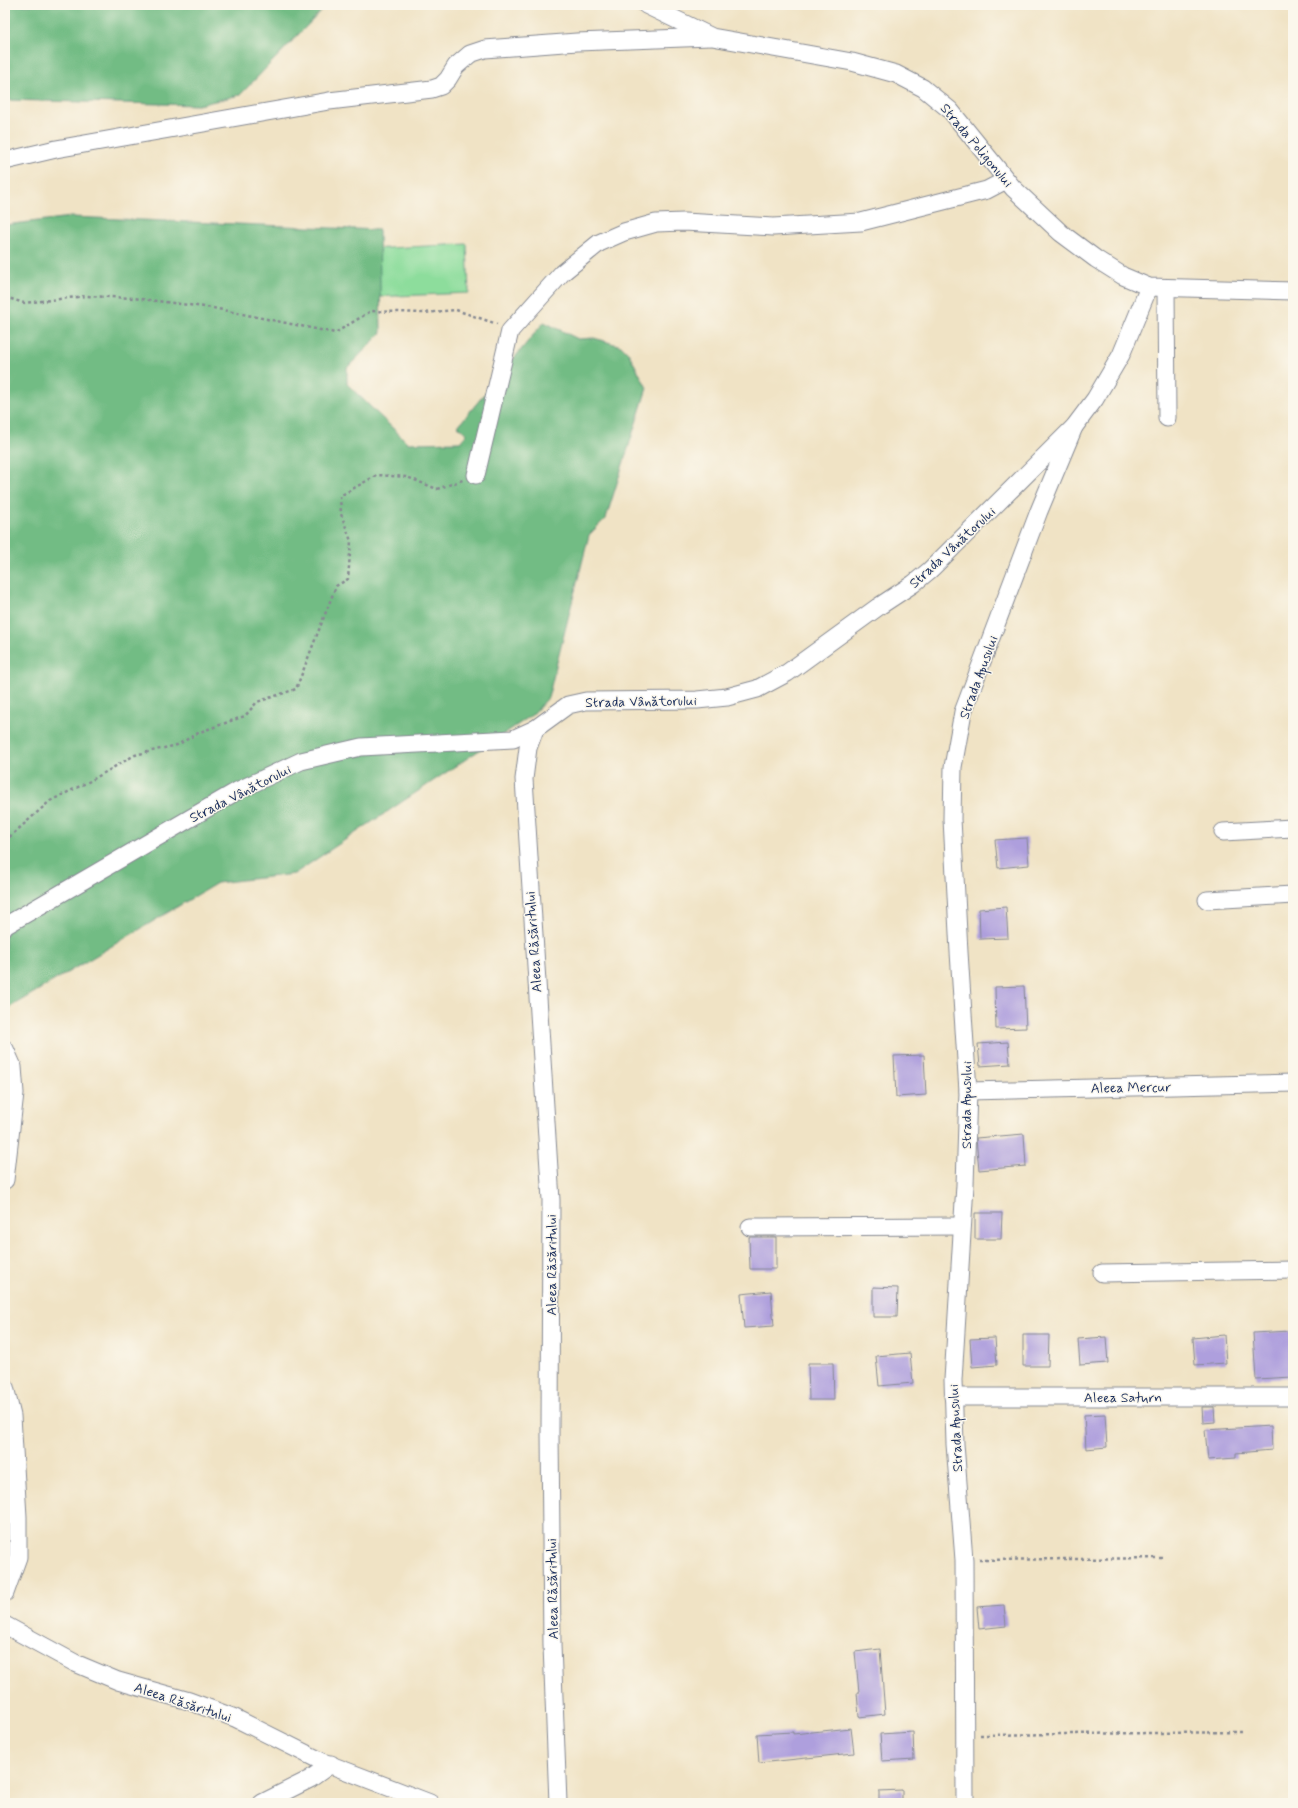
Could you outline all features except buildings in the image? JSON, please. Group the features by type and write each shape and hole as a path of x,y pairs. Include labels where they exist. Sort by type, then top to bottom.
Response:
{"street":[{"name":"Strada Poligonului","path":"646,5 712,37 852,62 896,74 924,88 950,110 1013,188 1061,233 1122,276 1149,287 1293,291"},
{"path":"5,161 56,149 329,101 432,89 441,86 456,66 470,54 485,49 577,42 712,37"},
{"path":"476,475 510,331 562,273 599,243 624,232 656,223 684,222 773,227 861,222 987,190 1006,180"},
{"name":"Strada Vânătorului","path":"5,926 237,791 301,761 361,747 513,739 535,729 568,705 586,701 697,700 727,697 757,689 787,672 878,606 913,584 930,570 1074,427 1096,399 1121,355 1149,287"},
{"path":"1166,288 1167,418"},
{"name":"Strada Apusului","path":"965,1803 964,1560 953,1397 968,1091 952,819 953,767 963,712 1039,511 1074,427"},
{"name":"Aleea Răsăritului","path":"535,729 528,748 524,779 551,1200 550,1432 552,1645 558,1803"},
{"path":"1223,832 1293,828"},
{"path":"1207,900 1293,895"},
{"path":"5,1049 13,1067 15,1093 5,1180"},
{"name":"Aleea Mercur","path":"968,1091 1293,1083"},
{"path":"750,1227 962,1226"},
{"path":"1102,1273 1293,1270"},
{"path":"5,1387 12,1416 18,1517 18,1557 5,1593"},
{"name":"Aleea Saturn","path":"953,1397 1293,1397"},
{"name":"Aleea Răsăritului","path":"5,1625 75,1663 118,1681 189,1701 235,1718 330,1764 430,1803"},
{"path":"262,1803 310,1779 330,1764"}],"path":[{"path":"5,297 24,303 86,296 133,298 213,308 334,333 371,311 423,313 456,310 496,324 510,331"},
{"path":"5,841 50,801 90,781 135,755 177,745 200,732 245,716 256,702 296,689 336,586 348,579 351,540 341,514 340,496 377,475 407,477 437,489 476,475"},
{"path":"964,1560 1162,1558"},
{"path":"965,1735 1242,1732"}],"green space":[{"path":"5,5 327,5 240,95 198,105 5,100"},
{"path":"71,217 379,230 381,333 347,368 347,384 408,443 460,442 467,434 458,426 544,322 578,339 594,338 621,346 629,354 647,388 606,518 589,535 548,698 532,715 294,874 217,883 5,1010 5,225"},
{"path":"467,244 469,293 371,297 369,249"}]}
